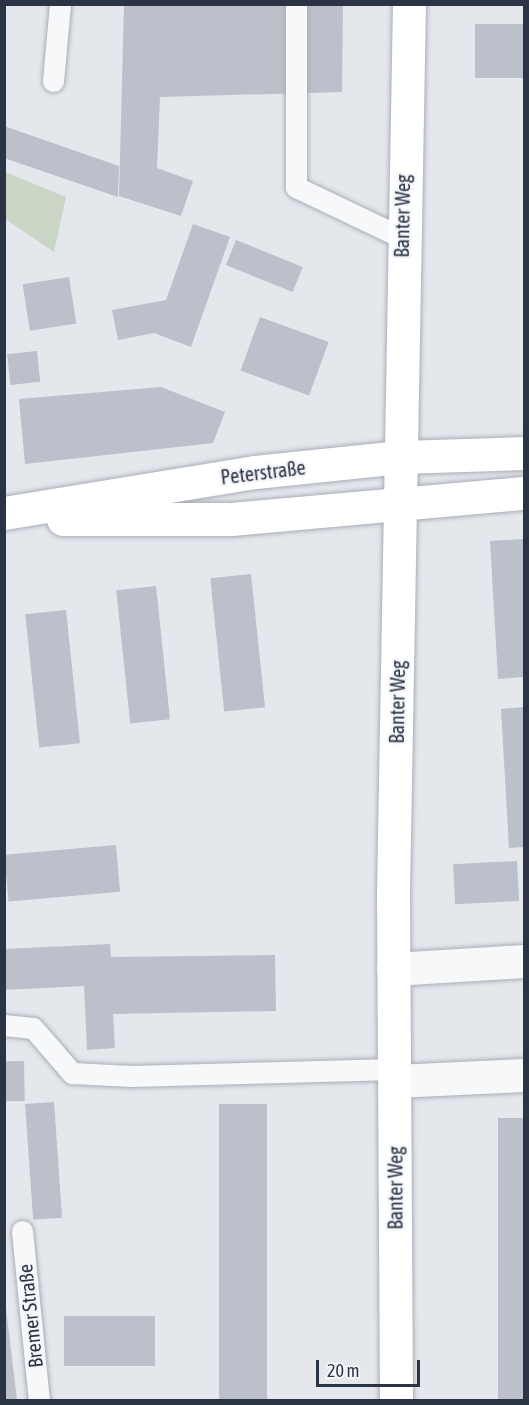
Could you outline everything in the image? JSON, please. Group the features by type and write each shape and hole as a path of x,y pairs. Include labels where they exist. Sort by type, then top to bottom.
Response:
{"main road":[{"name":"Banter Weg","path":"396,1401 393,969 401,237 409,4"},
{"name":"Peterstraße","path":"4,513 255,472 400,458 525,453"},
{"path":"4,519 231,519 399,501 525,493"}],"street":[{"path":"393,969 525,962"},
{"path":"394,1075 525,1075"}],"lane":[{"path":"53,81 60,4"},
{"path":"296,4 296,187 401,237"},
{"path":"4,1025 33,1028 72,1073 130,1076 394,1075"},
{"name":"Bremer Straße","path":"22,1232 39,1401"}],"green space":[{"path":"5,172 66,197 54,252 5,219"}],"building":[{"path":"124,4 343,4 342,92 160,97 157,168 193,181 181,216 119,196"},
{"path":"475,24 524,24 524,78 475,78"},
{"path":"4,126 119,166 118,197 4,158"},
{"path":"193,224 230,237 191,347 154,333 118,340 112,310 166,300"},
{"path":"236,240 303,267 293,292 226,265"},
{"path":"69,277 76,323 30,331 23,284"},
{"path":"260,317 329,342 309,396 241,371"},
{"path":"37,351 40,382 10,385 7,354"},
{"path":"161,387 225,412 213,443 25,464 19,399"},
{"path":"524,539 524,677 498,679 490,541"},
{"path":"251,574 265,707 224,712 210,578"},
{"path":"156,586 170,719 130,723 116,590"},
{"path":"66,610 80,743 39,748 25,614"},
{"path":"524,707 524,847 509,848 501,709"},
{"path":"116,845 120,892 9,902 4,855"},
{"path":"517,861 519,901 455,904 453,864"},
{"path":"110,944 111,957 275,955 276,1011 113,1014 115,1048 87,1050 84,986 4,990 4,949"},
{"path":"4,1061 24,1061 25,1101 5,1101"},
{"path":"54,1102 62,1218 33,1220 25,1104"},
{"path":"219,1104 267,1104 267,1400 219,1400"},
{"path":"498,1118 524,1118 524,1400 498,1400"},
{"path":"4,1308 6,1308 17,1400 4,1400"},
{"path":"64,1316 155,1316 155,1366 64,1366"}]}
